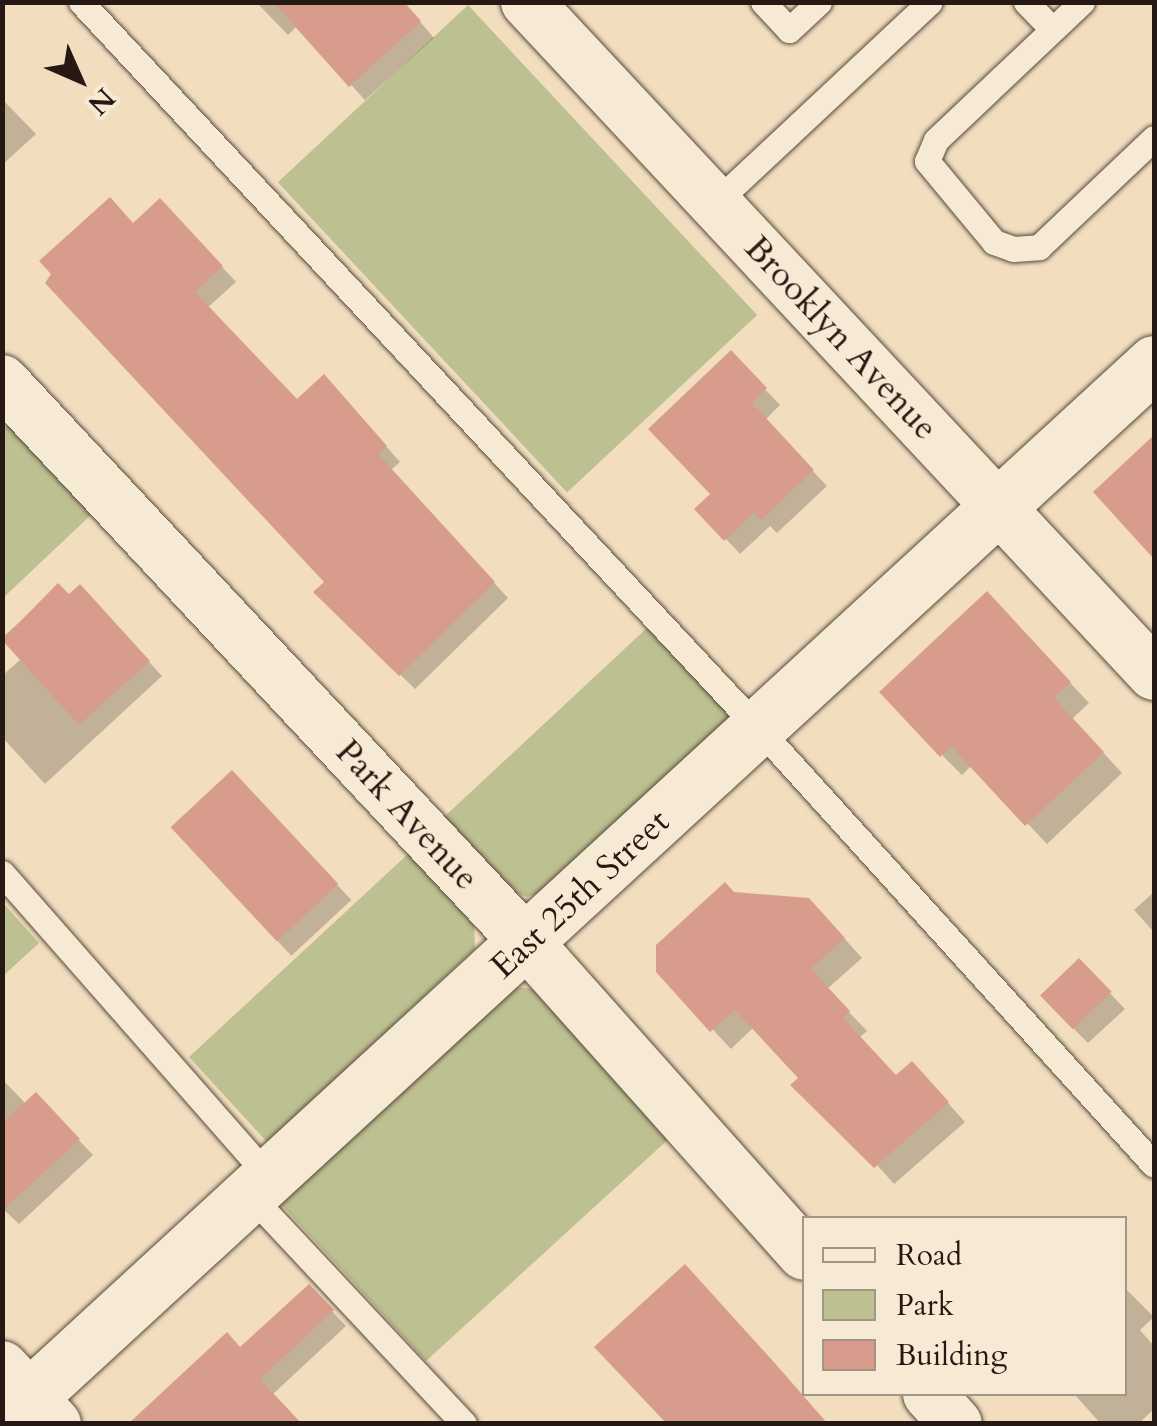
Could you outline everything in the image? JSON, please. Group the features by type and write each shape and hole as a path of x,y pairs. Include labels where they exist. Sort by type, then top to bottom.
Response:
{"street":[{"name":"Brooklyn Avenue","path":"526,2 1154,674"},
{"name":"East 25th Street","path":"22,1402 527,943 1154,363"},
{"name":"Park Avenue","path":"2,381 527,943 802,1252"},
{"path":"932,1396 956,1424"}],"lane":[{"path":"81,2 759,728 1154,1166"},
{"path":"763,2 789,30 819,2"},
{"path":"715,204 930,2"},
{"path":"1026,2 1051,28"},
{"path":"1082,2 936,140 926,160 994,242 1013,249 1039,247 1154,138"},
{"path":"2,872 258,1185 464,1424"}],"green space":[{"path":"468,5 757,315 567,492 278,182"},
{"path":"9,424 93,513 3,598 2,431"},
{"path":"648,627 731,717 542,892 527,897 512,891 444,817"},
{"path":"408,854 474,925 475,949 267,1142 189,1057"},
{"path":"3,903 39,943 3,976"},
{"path":"517,987 534,989 672,1136 426,1361 279,1202"}],"building":[{"path":"273,2 404,2 421,21 349,87"},
{"path":"110,197 133,223 160,198 223,266 195,292 297,399 324,374 387,446 378,454 495,582 399,676 313,592 324,582 45,283 51,274 39,261"},
{"path":"731,350 767,388 752,403 814,470 761,520 754,512 724,541 694,509 710,494 648,429"},
{"path":"1154,435 1154,559 1093,492"},
{"path":"58,583 69,594 80,584 150,661 79,725 2,640"},
{"path":"987,591 1071,682 1054,698 1104,752 1025,826 951,746 940,757 879,692"},
{"path":"232,770 338,884 277,941 171,827"},
{"path":"725,882 734,892 809,898 845,938 811,969 850,1011 843,1018 896,1075 912,1061 949,1102 874,1168 790,1085 798,1078 735,1010 710,1032 656,972 656,945"},
{"path":"1079,958 1112,992 1073,1029 1040,996"},
{"path":"36,1092 80,1139 2,1211 2,1123"},
{"path":"685,1264 828,1424 667,1424 594,1347"},
{"path":"309,1284 334,1310 260,1379 302,1424 128,1424 227,1332 240,1347"}]}
